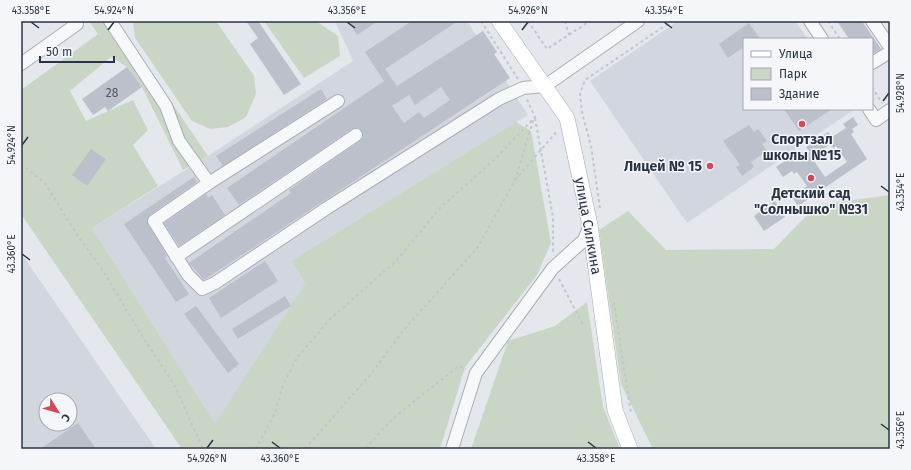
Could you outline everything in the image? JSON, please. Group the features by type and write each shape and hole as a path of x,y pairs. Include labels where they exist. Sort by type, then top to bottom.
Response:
{"main road":[{"name":"улица Силкина","path":"499,21 567,118 590,226 615,410 630,449"}],"street":[{"path":"21,64 77,24 74,21"},
{"path":"110,21 166,106 179,141 209,183"},
{"path":"338,101 209,183 154,221 188,275 202,289 215,283 327,208 493,103 523,88 545,86 638,21"},
{"path":"810,21 821,38"},
{"path":"872,21 890,47"},
{"path":"873,63 890,52"},
{"path":"870,110 876,120 887,108"},
{"path":"176,257 356,135"},
{"path":"452,449 476,373 553,268 584,240 590,226"}],"path":[{"path":"481,21 513,69 535,117 553,217 553,268 583,325"},
{"path":"528,21 547,49 590,21"},
{"path":"565,21 569,35"},
{"path":"600,209 591,146 582,112 580,93 585,80 672,21"},
{"path":"828,21 839,38"},
{"path":"873,88 887,108"},
{"path":"514,180 567,118 582,112"},
{"path":"305,449 371,374 403,331 478,247 514,180 535,117"},
{"path":"256,449 276,410 283,385 297,358 330,320 395,262 440,208 494,160 535,117"},
{"path":"21,164 46,183 74,230 105,274 141,334 175,386 204,449"},
{"path":"613,296 631,414"},
{"path":"366,449 379,431 459,366 476,373"}],"shaded area":[{"path":"335,21 467,21 528,115 291,261 305,283 215,425 92,228 208,156 353,61"},
{"name":"Лицей № 15","path":"678,21 795,21 807,38 743,38 743,110 854,110 687,223 590,81"},
{"path":"21,253 156,449 21,449"}],"green space":[{"path":"89,21 116,21 208,156 183,170 142,87 127,67 111,57 70,91 86,121 133,100 148,130 133,145 158,186 92,228 215,424 305,283 291,261 516,122 531,131 551,243 537,275 465,367 440,449 182,449 21,214 21,90 98,34"},
{"path":"133,21 216,21 254,76 256,94 246,117 228,127 210,129 192,121 135,38"},
{"path":"264,21 316,21 338,36 340,56 304,78"},
{"path":"890,195 890,449 653,449 621,384 599,230 628,211 666,250 774,249 817,205"},
{"path":"587,302 603,407 620,449 471,449 508,341 555,326"}],"building":[{"path":"246,21 258,21 301,84 284,95 250,44 258,38"},
{"path":"348,21 378,21 357,35"},
{"path":"412,21 458,21 385,69 397,86 483,31 497,52 494,54 510,78 204,280 189,263 291,193 289,190 363,138 362,131 359,128 352,129 239,205 227,188 384,81 365,52","holes":["441,87 450,100 424,118 419,112 404,123 392,106 409,95 415,105"]},
{"path":"837,21 862,21 881,49 873,53 873,38 848,38"},
{"path":"749,23 759,38 743,38 743,48 728,58 719,44"},
{"path":"127,67 142,87 108,111 105,107 93,115 82,99"},
{"path":"321,89 327,99 223,166 216,156"},
{"name":"Спортзал школы №15","path":"785,110 830,110 799,131"},
{"path":"853,117 858,125 852,129 854,132 851,134 867,159 798,206 792,197 807,186 797,172 794,174 792,171 783,177 776,167 791,157 795,162 810,152 806,147 828,132 832,137 846,128 843,124","holes":["830,144 833,148 836,146 847,162 825,177 814,161 817,158 815,155"]},
{"path":"749,125 754,132 758,129 767,141 762,144 767,151 751,162 754,167 742,176 736,167 740,165 723,141"},
{"path":"91,149 106,159 87,186 72,175"},
{"path":"194,177 197,182 150,215 147,221 167,256 165,258 189,294 176,302 124,224"},
{"path":"206,194 208,198 212,195 225,215 179,246 164,223"},
{"path":"775,201 785,217 764,231 754,216"},
{"path":"265,261 278,281 221,318 209,298"},
{"path":"285,296 291,306 238,339 232,329"},
{"path":"196,306 239,364 228,373 184,314"},
{"path":"78,423 96,449 40,449 65,432 78,432"}],"place":[{"name":"Спортзал школы №15","path":"802,124"},
{"name":"Лицей № 15","path":"710,166"},
{"name":"Детский сад \"Солнышко\" №31","path":"811,178"}]}
